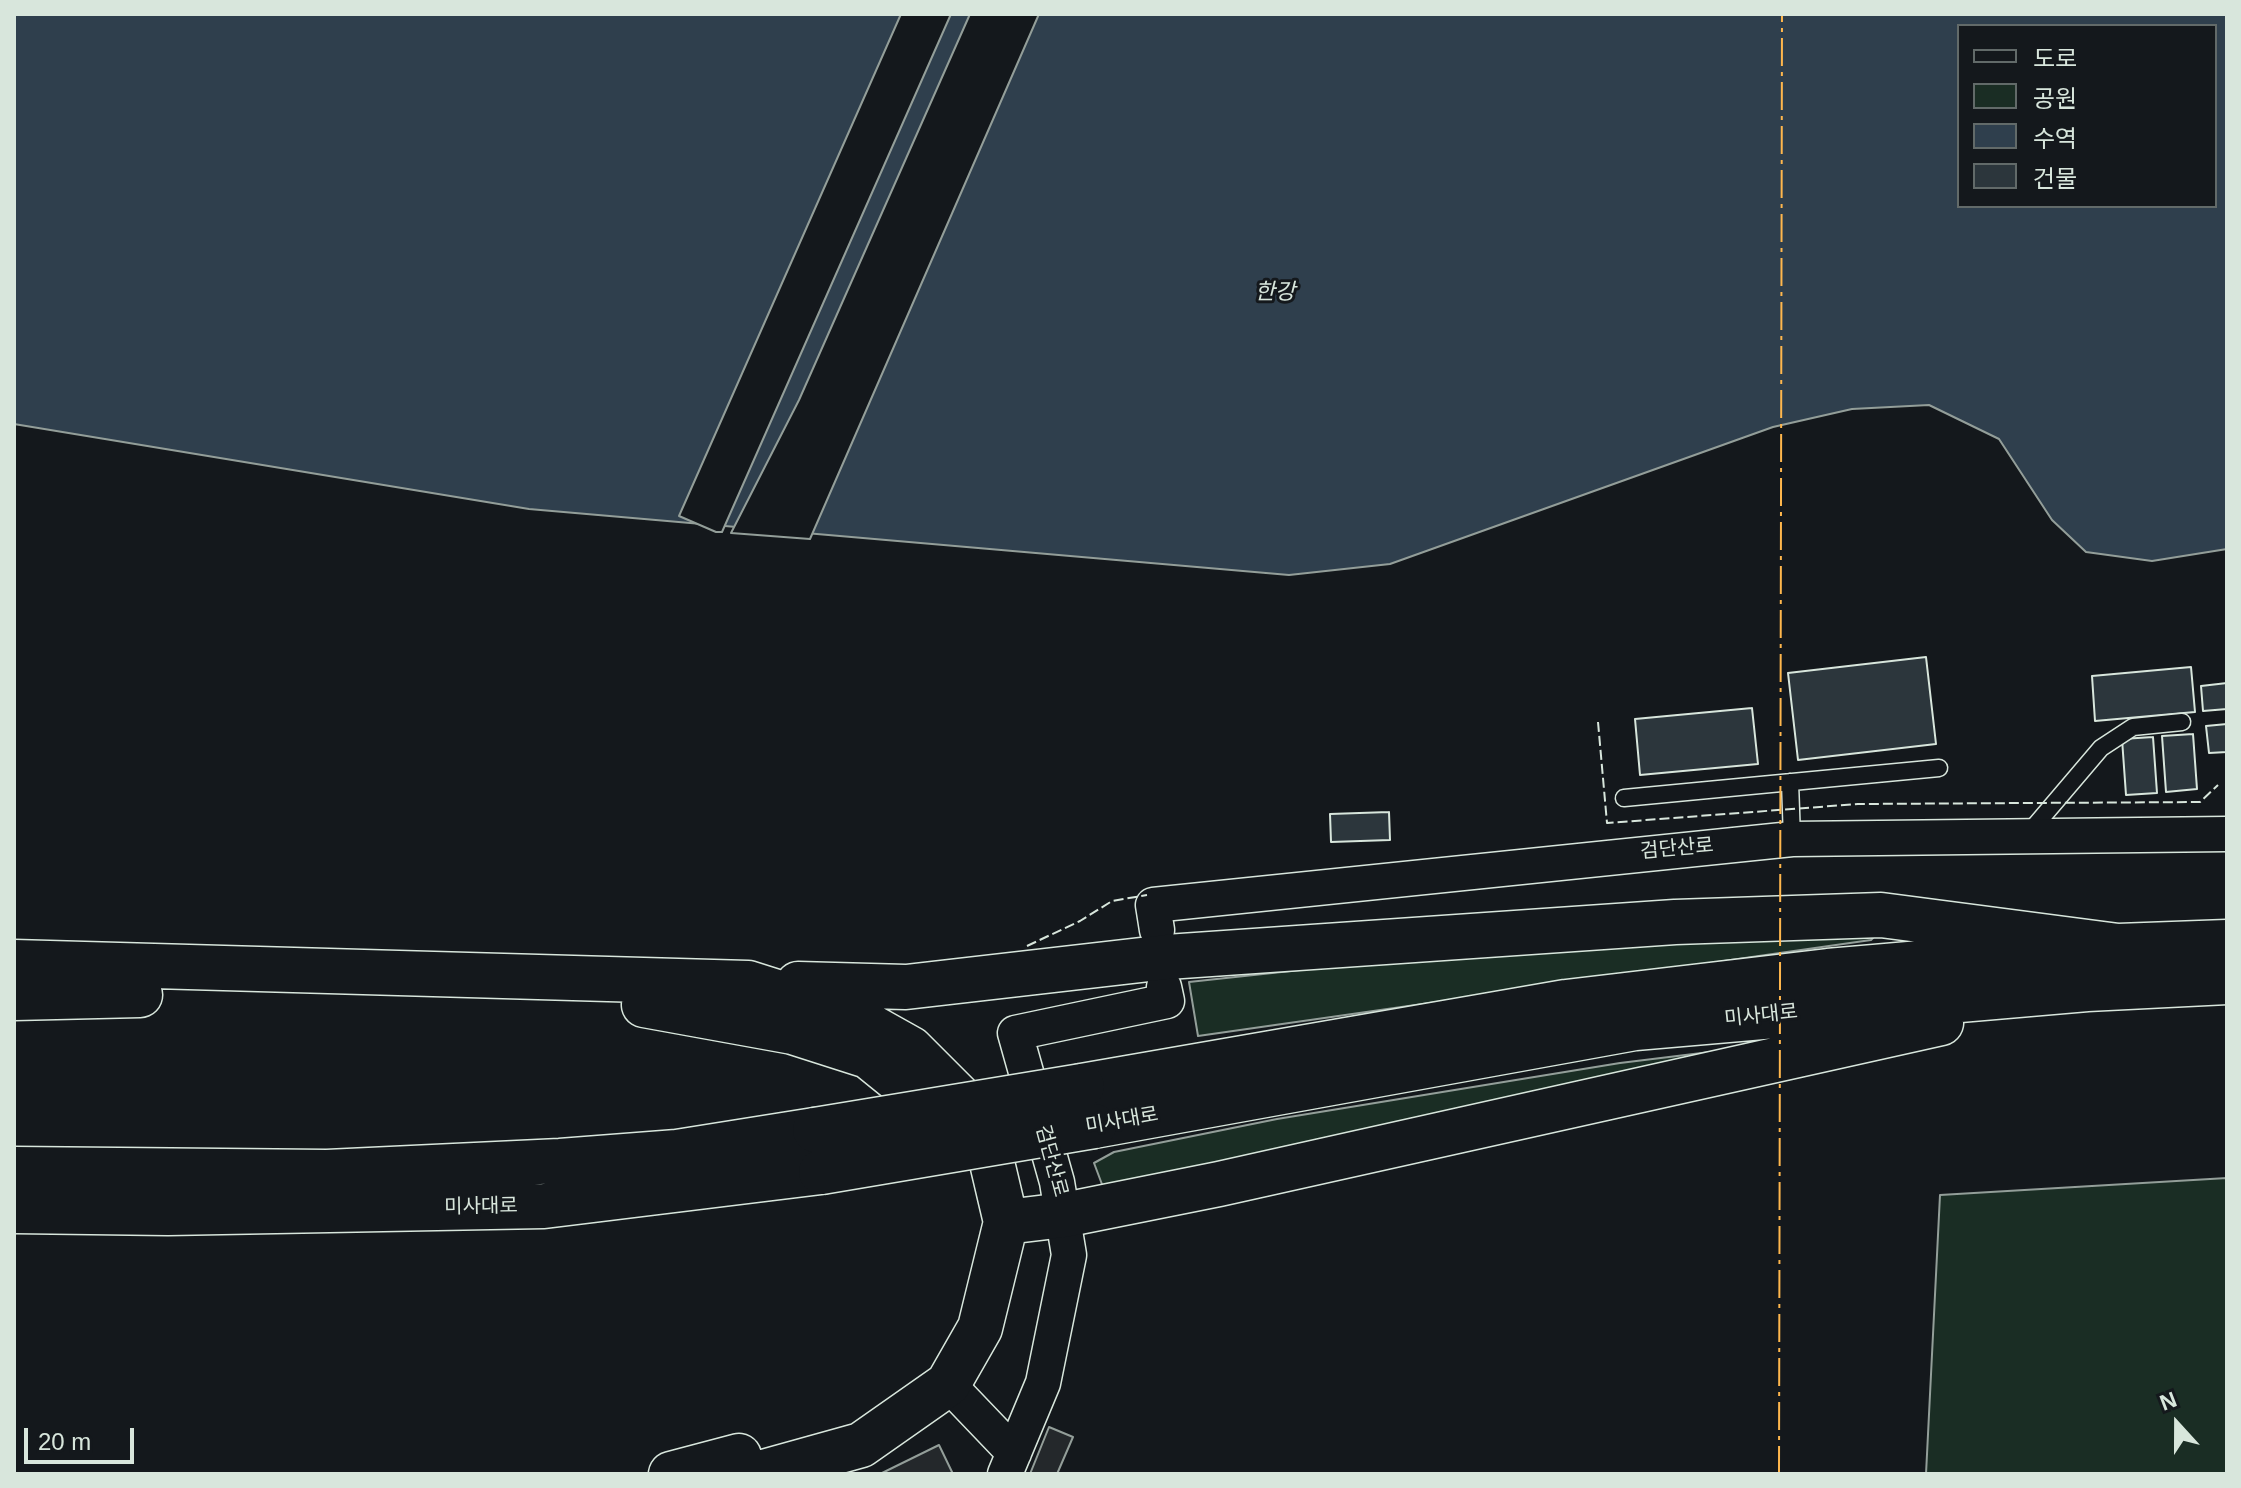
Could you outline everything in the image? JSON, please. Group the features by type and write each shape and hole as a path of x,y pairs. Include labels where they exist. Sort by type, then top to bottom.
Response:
{"main road":[{"path":"14,962 906,987 1167,957 1675,922 1881,915 2118,946"},
{"name":"미사대로","path":"14,1211 168,1213 544,1206 821,1172 1088,1106 1566,1002 1828,971 2118,946 2227,942"},
{"name":"미사대로","path":"14,1169 327,1172 677,1152 815,1130 1088,1106 1635,1028 2087,989 2227,982"},
{"path":"712,1474 764,1472 861,1445 948,1384 980,1328 1006,1222 990,1154 963,1101 911,1049 852,1016 748,983"},
{"path":"1006,1222 1064,1215 1702,1078 2087,989"},
{"path":"14,998 514,996 644,1005 746,1005 852,1016"},
{"path":"644,1005 793,1032 868,1056 926,1103 957,1144 975,1183 978,1221 976,1267 953,1326 923,1369 897,1397 849,1423 671,1474"}],"street":[{"name":"검단산로","path":"1157,930 1153,905 1792,839 2227,834"},
{"name":"검단산로","path":"1010,1464 1043,1383 1068,1268 1064,1215 1015,1033 1167,1001 1164,987"},
{"name":"검단산로","path":"948,1384 1010,1464"}],"lane":[{"path":"2027,835 2101,748 2133,727 2182,722"},
{"path":"1624,798 1939,768"},
{"path":"1790,782 1792,839"}],"green space":[{"path":"1875,936 1871,940 1198,1036 1189,982 1476,951"},
{"path":"1832,1037 1103,1187 1094,1163 1114,1152 1277,1119 1620,1063"},
{"path":"2227,1178 2227,1474 1926,1474 1940,1195"}],"shaded area":[{"path":"1049,1427 1073,1437 1057,1474 1030,1474"},
{"path":"939,1445 953,1474 880,1474"}],"water":[{"name":"한강","path":"14,14 2227,14 2227,549 2152,561 2086,552 2052,520 1999,439 1929,405 1852,409 1773,427 1390,564 1289,575 529,509 14,424"}],"pier":[{"path":"901,14 951,14 722,532 716,532 679,516"},
{"path":"970,14 1039,14 810,539 731,533 799,400"}],"building":[{"path":"1926,657 1936,744 1798,760 1788,673"},
{"path":"2191,667 2195,712 2095,721 2092,676"},
{"path":"2227,683 2227,709 2203,711 2201,686"},
{"path":"1752,708 1758,764 1640,775 1635,719"},
{"path":"2227,724 2227,752 2209,753 2206,726"},
{"path":"2193,734 2197,789 2166,792 2162,736"},
{"path":"2153,737 2157,793 2126,795 2122,739"},
{"path":"1389,812 1390,840 1331,842 1330,814"}],"fence":[{"path":"1598,722 1607,823 1858,804 2200,802 2218,785"},
{"path":"1027,946 1080,921 1112,901 1147,895"}],"power":[{"path":"1779,1474 1782,14"}]}
